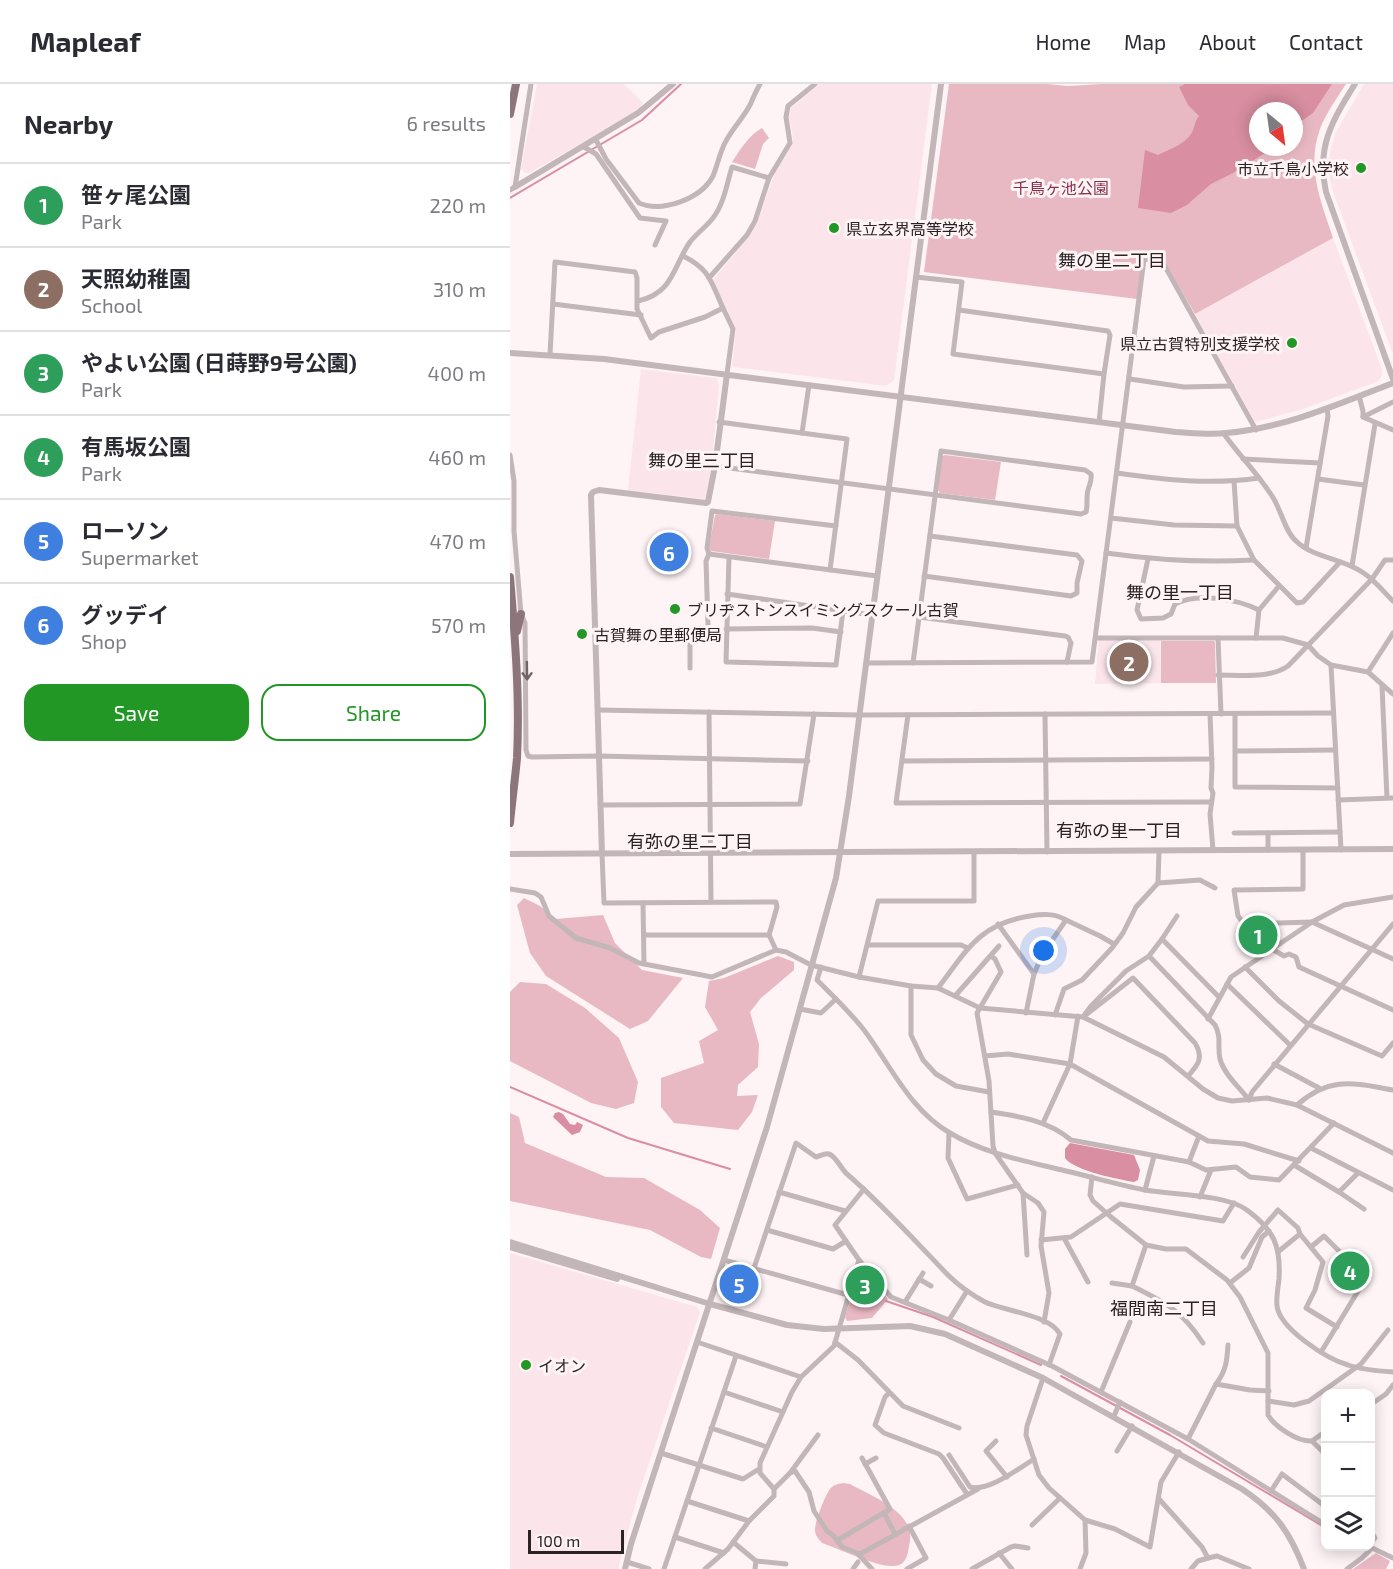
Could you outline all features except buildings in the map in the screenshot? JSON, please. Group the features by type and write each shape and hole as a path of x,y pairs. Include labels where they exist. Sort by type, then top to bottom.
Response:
{"highway":[{"path":"510,114 516,84"},
{"path":"510,577 515,640 517,758 510,823"},
{"path":"515,640 521,614"}],"street":[{"path":"513,189 531,84"},
{"path":"513,189 638,113 673,84"},
{"path":"596,140 606,159 639,203 659,208 681,202 707,184 725,142 750,105 760,84"},
{"path":"709,278 747,235 755,221 769,178 790,143 786,117 788,106 808,87 815,84"},
{"path":"649,1569 626,1565 764,1138 841,853 941,84"},
{"path":"1354,84 1328,130 1322,158 1322,174 1326,192 1393,379"},
{"path":"584,147 596,154 640,218 666,221 656,245"},
{"path":"638,301 645,300 669,284 689,243 714,216 720,206 732,166 769,178"},
{"path":"682,256 699,264 709,278 734,329 719,422 710,500 706,503 599,490 593,492 591,498 604,903 776,902 777,907 769,935 776,950"},
{"path":"866,663 1092,662 1144,259 1162,261 1256,429"},
{"path":"550,354 555,262 635,272 637,309 651,338 658,332 705,317 723,308"},
{"path":"916,277 962,282 953,354 1104,374"},
{"path":"553,304 641,315"},
{"path":"959,310 1108,330 1110,335 1099,422"},
{"path":"1135,339 1210,347"},
{"path":"510,353 604,358 1124,426 1176,432 1224,434 1282,424 1393,383"},
{"path":"1130,379 1184,387 1232,386"},
{"path":"802,433 809,385"},
{"path":"1359,396 1364,411 1363,417"},
{"path":"1363,417 1393,402"},
{"path":"1306,548 1328,416 1327,408"},
{"path":"1363,417 1393,430"},
{"path":"719,422 847,439 830,570"},
{"path":"1352,566 1375,424"},
{"path":"1224,434 1259,478 1282,513 1290,534 1296,542 1352,566 1372,579 1393,601"},
{"path":"715,466 842,482 888,489 934,495 1081,514 1088,508 1091,474 1085,470 941,452 934,495 913,663"},
{"path":"510,455 514,481 514,531 521,614 525,623 526,750 528,756 532,758 600,756 808,760"},
{"path":"1243,459 1320,463"},
{"path":"1118,473 1180,482 1259,478"},
{"path":"1318,479 1364,485"},
{"path":"1234,481 1237,526 1254,560 1297,603 1303,602 1340,562"},
{"path":"596,637 704,632 708,625 706,561 712,511 836,526"},
{"path":"1111,518 1174,525 1237,526"},
{"path":"924,576 1071,596 1077,593 1082,561 1077,555 930,536"},
{"path":"708,554 877,576"},
{"path":"1106,554 1211,563 1254,560"},
{"path":"729,557 726,662 836,665 843,611"},
{"path":"1148,559 1137,610 1141,619 1163,618 1171,614 1175,604 1188,599 1228,599 1245,603 1259,610"},
{"path":"1218,675 1272,674 1288,666 1372,579 1385,560 1393,560"},
{"path":"1256,638 1259,610 1279,586"},
{"path":"727,594 872,615"},
{"path":"919,617 1065,636 1071,643 1067,662"},
{"path":"726,629 812,628 841,632"},
{"path":"1368,672 1393,633"},
{"path":"690,634 690,668"},
{"path":"1096,638 1283,638 1308,645 1331,665 1368,672 1393,694"},
{"path":"1218,638 1221,714"},
{"path":"1331,665 1341,850"},
{"path":"1338,800 1390,798 1382,686"},
{"path":"598,710 859,716 1333,713"},
{"path":"709,712 711,902"},
{"path":"600,805 800,804 814,714"},
{"path":"1046,714 1047,852"},
{"path":"1210,714 1212,759 1210,802 1213,850"},
{"path":"1235,714 1235,787 1338,788"},
{"path":"908,716 896,803 1210,802"},
{"path":"1236,751 1335,750"},
{"path":"902,761 1212,759"},
{"path":"1234,833 1340,832"},
{"path":"1268,833 1268,850"},
{"path":"510,854 1393,849"},
{"path":"1303,850 1303,889 1234,890 1238,916 1244,924 1312,922 1393,958"},
{"path":"1055,1014 1064,989 1082,980 1114,944 1123,933 1136,907 1158,883 1160,851"},
{"path":"859,977 878,901 974,901 974,852"},
{"path":"1158,883 1200,880 1215,888"},
{"path":"510,889 541,897 549,916 576,938 609,948 644,964 712,978 776,950 786,952 811,965 859,977 938,988 980,1008 1081,1016 1164,1057 1203,1089 1218,1098 1232,1101 1267,1098 1298,1105 1393,1153"},
{"path":"1208,1018 1231,977 1312,922 1344,905 1393,897"},
{"path":"1383,898 1393,905"},
{"path":"644,903 644,964"},
{"path":"938,988 968,948 998,924 1032,916 1056,914 1114,944"},
{"path":"1043,1123 1071,1064 1081,1016 1126,971 1149,956 1177,916"},
{"path":"1026,1013 1034,974 1042,955 1066,920"},
{"path":"998,924 1034,974"},
{"path":"1249,1100 1252,1092 1274,1064 1393,924"},
{"path":"644,936 769,935"},
{"path":"1162,939 1219,997"},
{"path":"868,945 961,945 968,948"},
{"path":"955,996 999,946"},
{"path":"1272,949 1284,956 1289,954 1296,957 1299,967 1393,1010"},
{"path":"991,956 995,959 1001,972 977,1013 985,1056 995,1153 1023,1192 1038,1203 1044,1212 1041,1240 1049,1286 1044,1322"},
{"path":"1149,956 1208,1018 1220,1034 1219,1057 1228,1074 1249,1100"},
{"path":"822,967 817,980 862,1028 911,1100 930,1121 983,1150 1145,1190 1234,1203 1245,1208 1268,1229 1279,1251 1277,1306 1288,1327 1321,1352 1346,1365 1393,1372"},
{"path":"1245,967 1308,1024 1375,1055 1382,1056 1393,1043"},
{"path":"1081,1016 1133,978 1196,1043 1200,1051 1198,1065 1188,1076"},
{"path":"1227,984 1290,1045"},
{"path":"911,986 911,1035 923,1060 936,1074 956,1086 989,1092"},
{"path":"800,1009 820,1013 836,999"},
{"path":"985,1056 1008,1054 1071,1064 1199,1136 1219,1143 1244,1144 1296,1163 1364,1209"},
{"path":"1274,1064 1319,1089"},
{"path":"1298,1105 1319,1089 1348,1082 1393,1090"},
{"path":"991,1112 1043,1123 1058,1129 1071,1140 1189,1162 1206,1170 1236,1167 1250,1177 1279,1180 1335,1124"},
{"path":"949,1133 948,1158 967,1199 1018,1185"},
{"path":"1189,1162 1199,1136"},
{"path":"754,1268 796,1143 816,1156 832,1155 843,1170 967,1291 987,1303 1044,1322 1056,1329 1060,1334 1049,1365"},
{"path":"1311,1149 1393,1190"},
{"path":"1145,1190 1155,1156"},
{"path":"1200,1197 1211,1170"},
{"path":"1339,1192 1358,1173"},
{"path":"1092,1177 1090,1195 1093,1201 1146,1245 1166,1249 1186,1249 1230,1283 1246,1306 1266,1346 1269,1361 1267,1410 1270,1419 1308,1442 1321,1435"},
{"path":"864,1188 835,1225 859,1260 891,1297 949,1320 1049,1365 1188,1439 1321,1520"},
{"path":"779,1192 845,1211"},
{"path":"1023,1192 1028,1255"},
{"path":"1041,1240 1071,1237 1120,1204 1223,1221 1234,1203"},
{"path":"1230,1283 1249,1268 1278,1210 1298,1228 1300,1234 1323,1262 1315,1290 1306,1308 1337,1327"},
{"path":"1243,1257 1259,1232 1268,1229"},
{"path":"767,1230 833,1249 846,1241"},
{"path":"1279,1251 1300,1234"},
{"path":"1311,1247 1324,1236 1366,1278 1321,1352"},
{"path":"1064,1238 1088,1282"},
{"path":"510,1242 787,1325 839,1329 898,1325 945,1334 1115,1413 1132,1426 1262,1502 1286,1529 1304,1569"},
{"path":"1132,1287 1146,1245"},
{"path":"510,1247 711,1304"},
{"path":"724,1260 848,1295"},
{"path":"661,1453 743,1479 759,1469 792,1392 801,1377 829,1351 835,1342 859,1260"},
{"path":"905,1302 921,1276 931,1286"},
{"path":"1112,1283 1132,1287 1168,1304 1183,1316 1203,1343"},
{"path":"949,1320 967,1291"},
{"path":"1101,1392 1130,1322"},
{"path":"1268,1401 1294,1405 1309,1401 1357,1368 1388,1330"},
{"path":"697,1342 801,1377"},
{"path":"835,1342 858,1360 903,1406 959,1428"},
{"path":"1188,1439 1224,1372 1228,1345"},
{"path":"664,1569 736,1356"},
{"path":"1043,1378 1026,1435 1040,1475 1049,1488 1085,1520 1115,1529 1150,1547 1161,1482 1179,1452"},
{"path":"1216,1384 1269,1391"},
{"path":"1375,1402 1393,1385"},
{"path":"724,1392 783,1412"},
{"path":"889,1393 885,1397 875,1425 877,1428 884,1433 939,1454 967,1494"},
{"path":"1115,1413 1120,1402"},
{"path":"1117,1451 1132,1426"},
{"path":"711,1428 767,1447"},
{"path":"774,1489 790,1473 818,1435"},
{"path":"1312,1441 1321,1450"},
{"path":"996,1442 986,1451 1007,1477"},
{"path":"949,1455 970,1487 978,1489"},
{"path":"838,1539 890,1509 863,1461 876,1458"},
{"path":"857,1553 860,1554 929,1517 967,1494 1007,1477 1034,1459"},
{"path":"705,1569 724,1553 749,1521 774,1496 774,1489 759,1469"},
{"path":"790,1473 795,1472 809,1492 814,1511 827,1531 838,1539 842,1547 857,1553 872,1569"},
{"path":"1271,1491 1282,1474 1321,1503"},
{"path":"1032,1525 1060,1498"},
{"path":"1159,1499 1202,1547 1208,1558"},
{"path":"687,1501 749,1521"},
{"path":"884,1513 895,1534"},
{"path":"1080,1569 1086,1553 1085,1520"},
{"path":"907,1569 926,1558 909,1526"},
{"path":"675,1538 724,1553"},
{"path":"733,1542 756,1561 786,1564"},
{"path":"972,1569 1015,1546 1028,1548"},
{"path":"1375,1549 1393,1558"},
{"path":"1347,1569 1362,1558 1367,1551"},
{"path":"999,1554 1012,1569"},
{"path":"1191,1569 1198,1561 1217,1556 1249,1569"},
{"path":"755,1569 756,1561"},
{"path":"853,1569 858,1562"}],"shaded area":[{"path":"537,84 624,84 643,103 637,112 529,173 525,173 521,169"},
{"name":"県立玄界高等学校","path":"820,84 932,84 894,380 886,386 733,367 736,330 713,280 749,236 758,220 775,173 792,145 789,116 791,108"},
{"path":"1185,84 1332,84 1313,113 1303,120 1303,102 1249,102 1249,156 1260,156 1211,184 1187,205 1171,213 1138,208 1145,150 1158,155 1181,144 1191,134 1199,116 1188,105 1179,87"},
{"name":"市立千鳥小学校","path":"1364,84 1393,84 1393,354 1332,189 1329,173 1330,153 1335,134"},
{"name":"県立古賀特別支援学校","path":"1333,238 1383,372 1379,381 1303,409 1255,422 1195,314"},
{"path":"641,369 716,378 719,385 709,496 703,499 628,490"},
{"path":"1099,640 1160,641 1161,683 1095,684"},
{"path":"559,1112 570,1124 575,1125 577,1122 583,1125 580,1132 572,1135 553,1117"},
{"path":"1070,1143 1134,1155 1140,1170 1138,1180 1134,1182 1097,1174 1070,1163 1065,1158 1065,1149"},
{"path":"510,1253 697,1307 700,1312 637,1498 618,1569 510,1569"}],"green space":[{"name":"千鳥ヶ池公園","path":"949,84 1068,86 1346,84 1322,123 1314,157 1317,184 1333,238 1195,314 1163,259 1143,255 1137,299 924,272"},
{"path":"762,128 769,138 763,144 755,169 732,162 749,139"},
{"path":"942,456 1001,462 995,500 940,493 938,490"},
{"path":"717,514 775,521 769,559 711,551 709,547"},
{"path":"1161,641 1214,641 1216,683 1161,683"},
{"path":"524,898 540,906 556,919 603,915 615,943 642,970 683,978 648,1021 630,1029 546,976 530,953 517,905"},
{"path":"1242,927 1257,927 1274,943 1266,949"},
{"path":"778,956 794,962 794,970 761,998 750,1012 759,1044 758,1067 738,1085 737,1096 758,1095 752,1112 738,1130 674,1123 661,1107 661,1078 704,1063 699,1041 718,1030 705,1007 709,981 724,978"},
{"path":"520,982 546,984 585,1008 619,1038 638,1082 634,1103 616,1109 591,1103 510,1061 510,992"},
{"path":"510,1113 519,1117 525,1143 606,1177 644,1178 700,1210 720,1228 711,1259 701,1257 650,1230 510,1201"},
{"path":"862,1270 888,1299 872,1318 847,1321 845,1317 859,1271"},
{"path":"843,1483 850,1484 886,1503 902,1516 907,1524 910,1538 907,1555 902,1564 886,1566 868,1561 822,1543 817,1537 815,1526 826,1497 830,1489"},
{"path":"1376,1553 1390,1561 1386,1569 1353,1569"}],"waterway":[{"path":"510,198 642,120 681,84"},
{"path":"510,1087 628,1138 730,1169"},
{"path":"886,1301 933,1317 1041,1365"},
{"path":"1061,1376 1170,1435 1321,1525"}],"place":[{"name":"市立千鳥小学校","path":"1361,168"},
{"name":"県立玄界高等学校","path":"834,228"},
{"name":"県立古賀特別支援学校","path":"1292,343"},
{"name":"グッデイ","path":"669,552"},
{"name":"ブリヂストンスイミングスクール古賀","path":"675,609"},
{"name":"古賀舞の里郵便局","path":"582,634"},
{"name":"天照幼稚園","path":"1129,662"},
{"name":"笹ヶ尾公園","path":"1258,935"},
{"name":"有馬坂公園","path":"1350,1271"},
{"name":"ローソン","path":"739,1284"},
{"name":"やよい公園 (日蒔野9号公園)","path":"865,1285"},
{"name":"イオン","path":"526,1365"}],"district":[{"name":"舞の里二丁目","path":"1112,260"},
{"name":"舞の里三丁目","path":"702,460"},
{"name":"舞の里一丁目","path":"1180,592"},
{"name":"有弥の里一丁目","path":"1119,830"},
{"name":"有弥の里二丁目","path":"690,841"},
{"name":"福間南二丁目","path":"1164,1308"}]}
